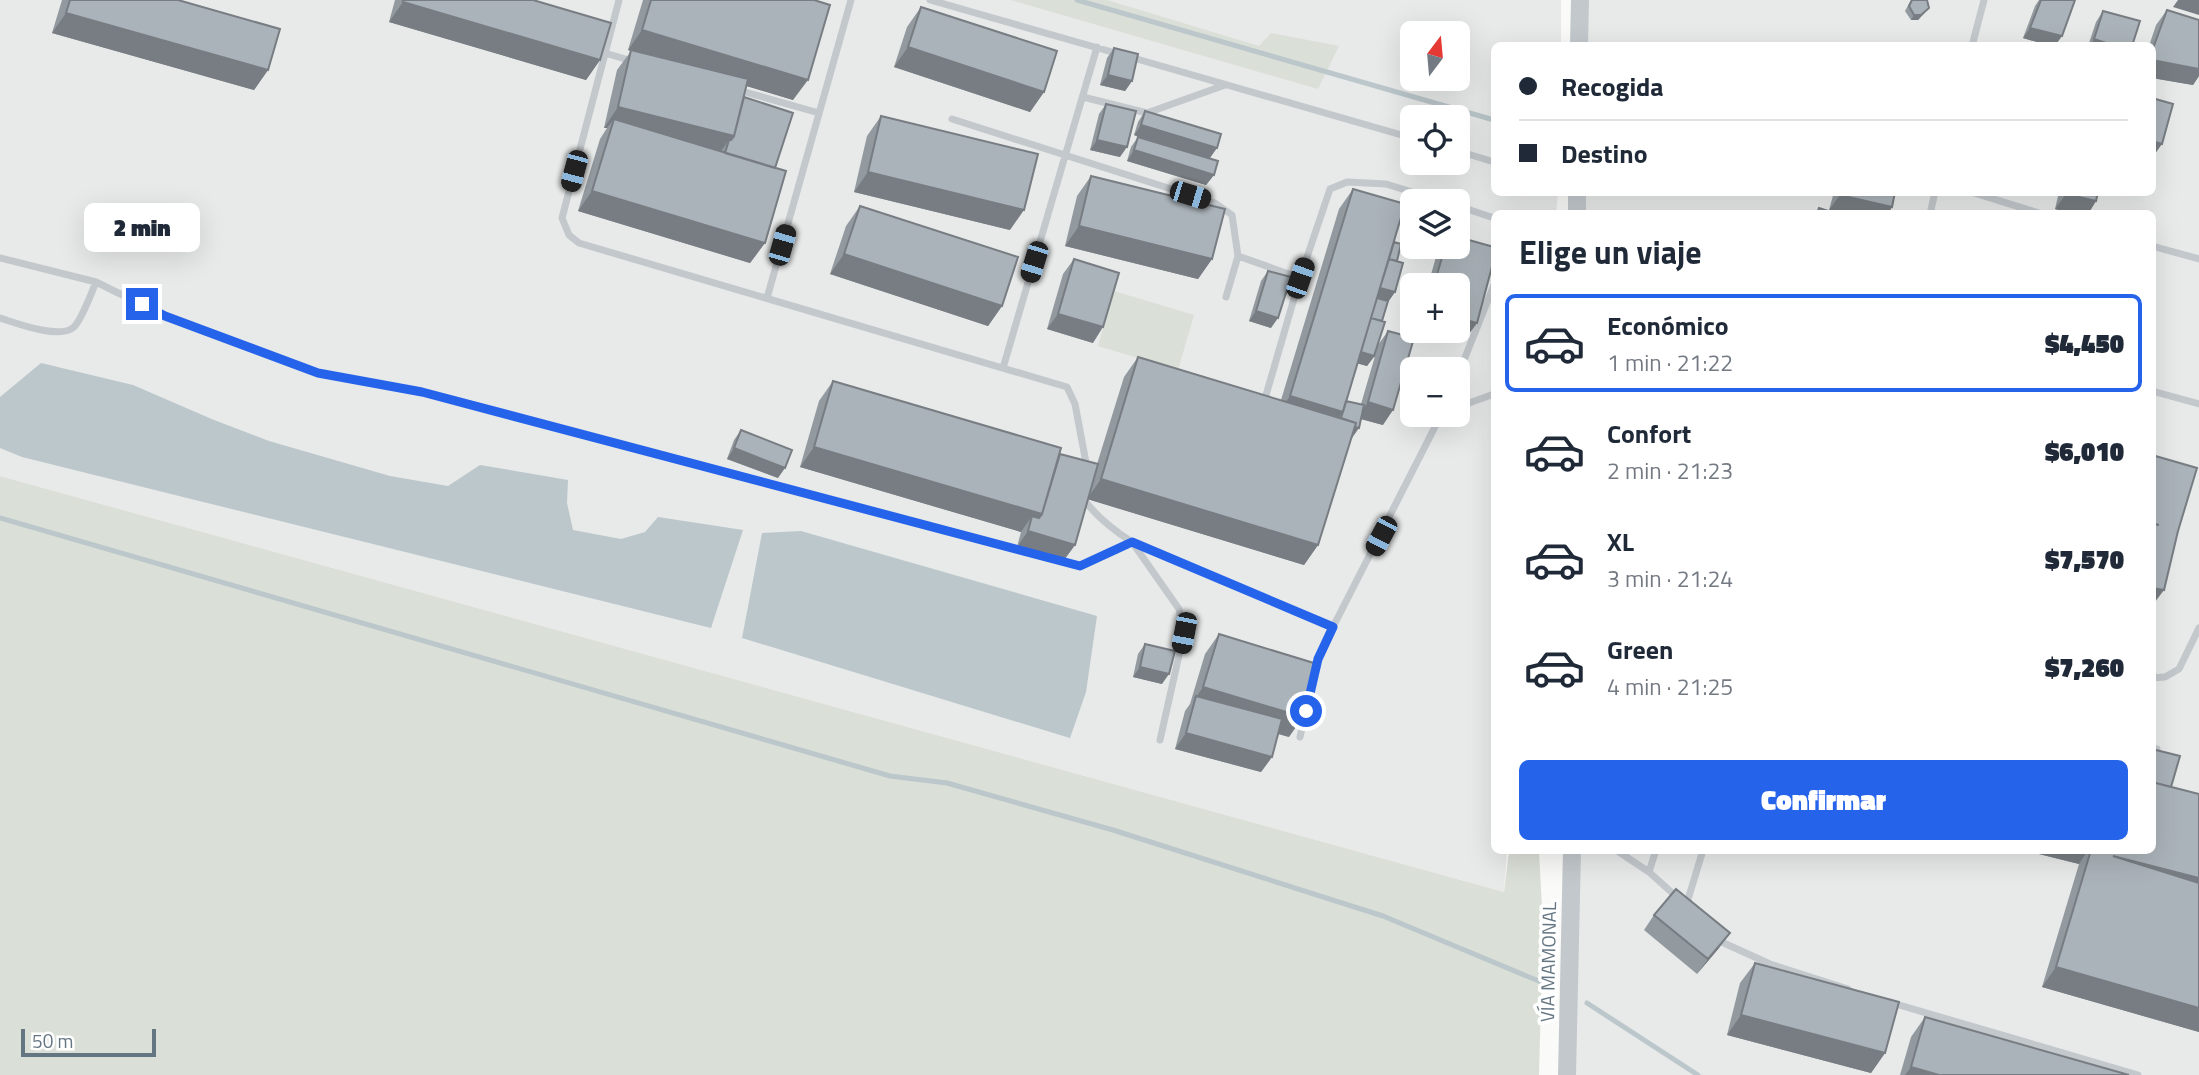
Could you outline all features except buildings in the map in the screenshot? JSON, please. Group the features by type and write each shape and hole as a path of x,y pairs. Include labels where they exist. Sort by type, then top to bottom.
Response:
{"street":[{"path":"1579,42 1580,0"},
{"name":"VÍA MAMONAL","path":"1567,1075 1572,854"}],"lane":[{"path":"620,0 562,218 569,235 579,243 1069,388 1079,424 1084,461 1090,477"},
{"path":"766,298 851,0"},
{"path":"930,0 1400,135"},
{"path":"1973,42 1983,0"},
{"path":"1003,368 1097,47"},
{"path":"606,53 645,65"},
{"path":"1083,97 1147,113 1225,85"},
{"path":"726,87 819,113"},
{"path":"952,118 1215,203 1232,215 1238,256 1226,297"},
{"path":"1470,155 1491,161"},
{"path":"1264,402 1300,278 1330,189 1347,182 1386,184 1402,189"},
{"path":"1984,196 2029,210"},
{"path":"1470,210 1491,217"},
{"path":"2156,247 2199,259"},
{"path":"1238,256 1300,278"},
{"path":"0,258 96,282 165,316 318,373 422,392 1080,566 1132,542"},
{"path":"0,318 64,332 74,326 96,282"},
{"path":"1465,357 1491,292"},
{"path":"2156,392 2199,404"},
{"path":"1470,403 1491,395"},
{"path":"1300,737 1318,659 1435,427"},
{"path":"1087,489 1084,500 1094,513 1132,542 1333,627"},
{"path":"1132,542 1179,608 1184,633 1160,740"},
{"path":"2156,678 2165,677 2179,669 2199,630"},
{"path":"1622,854 1649,872 1695,917"},
{"path":"1649,872 1655,854"},
{"path":"1686,906 1702,854"},
{"path":"1712,938 1770,964 1861,993"},
{"path":"1886,1001 2138,1075"}],"shaded area":[{"path":"0,0 1561,0 1561,42 1491,42 1491,196 1558,196 1556,210 1491,210 1491,854 1507,854 1504,892 0,476"},
{"path":"1011,0 1107,0 1259,46 1271,33 1339,46 1318,89"},
{"path":"1588,0 2199,0 2199,1075 1574,1075 1575,854 2156,854 2156,210 1577,210 1577,196 2156,196 2156,42 1585,42"},
{"path":"1114,291 1194,315 1178,370 1098,346"},
{"path":"41,363 133,385 269,441 390,476 448,486 480,465 568,480 567,503 573,530 621,539 645,532 658,517 743,530 711,628 22,457 0,448 0,397"},
{"path":"0,476 1504,892 1509,854 1539,854 1543,926 1539,1075 0,1075"},
{"path":"801,531 1097,616 1086,692 1070,738 742,638 762,533"}],"waterway":[{"path":"1077,0 1491,119"},
{"path":"0,518 890,776 947,783 1113,830 1383,916 1541,982"},
{"path":"1587,1003 1698,1075"}],"route":[{"path":"142,304 165,316 318,373 422,392 1080,566 1132,542 1333,627 1318,659 1306,711"}]}
